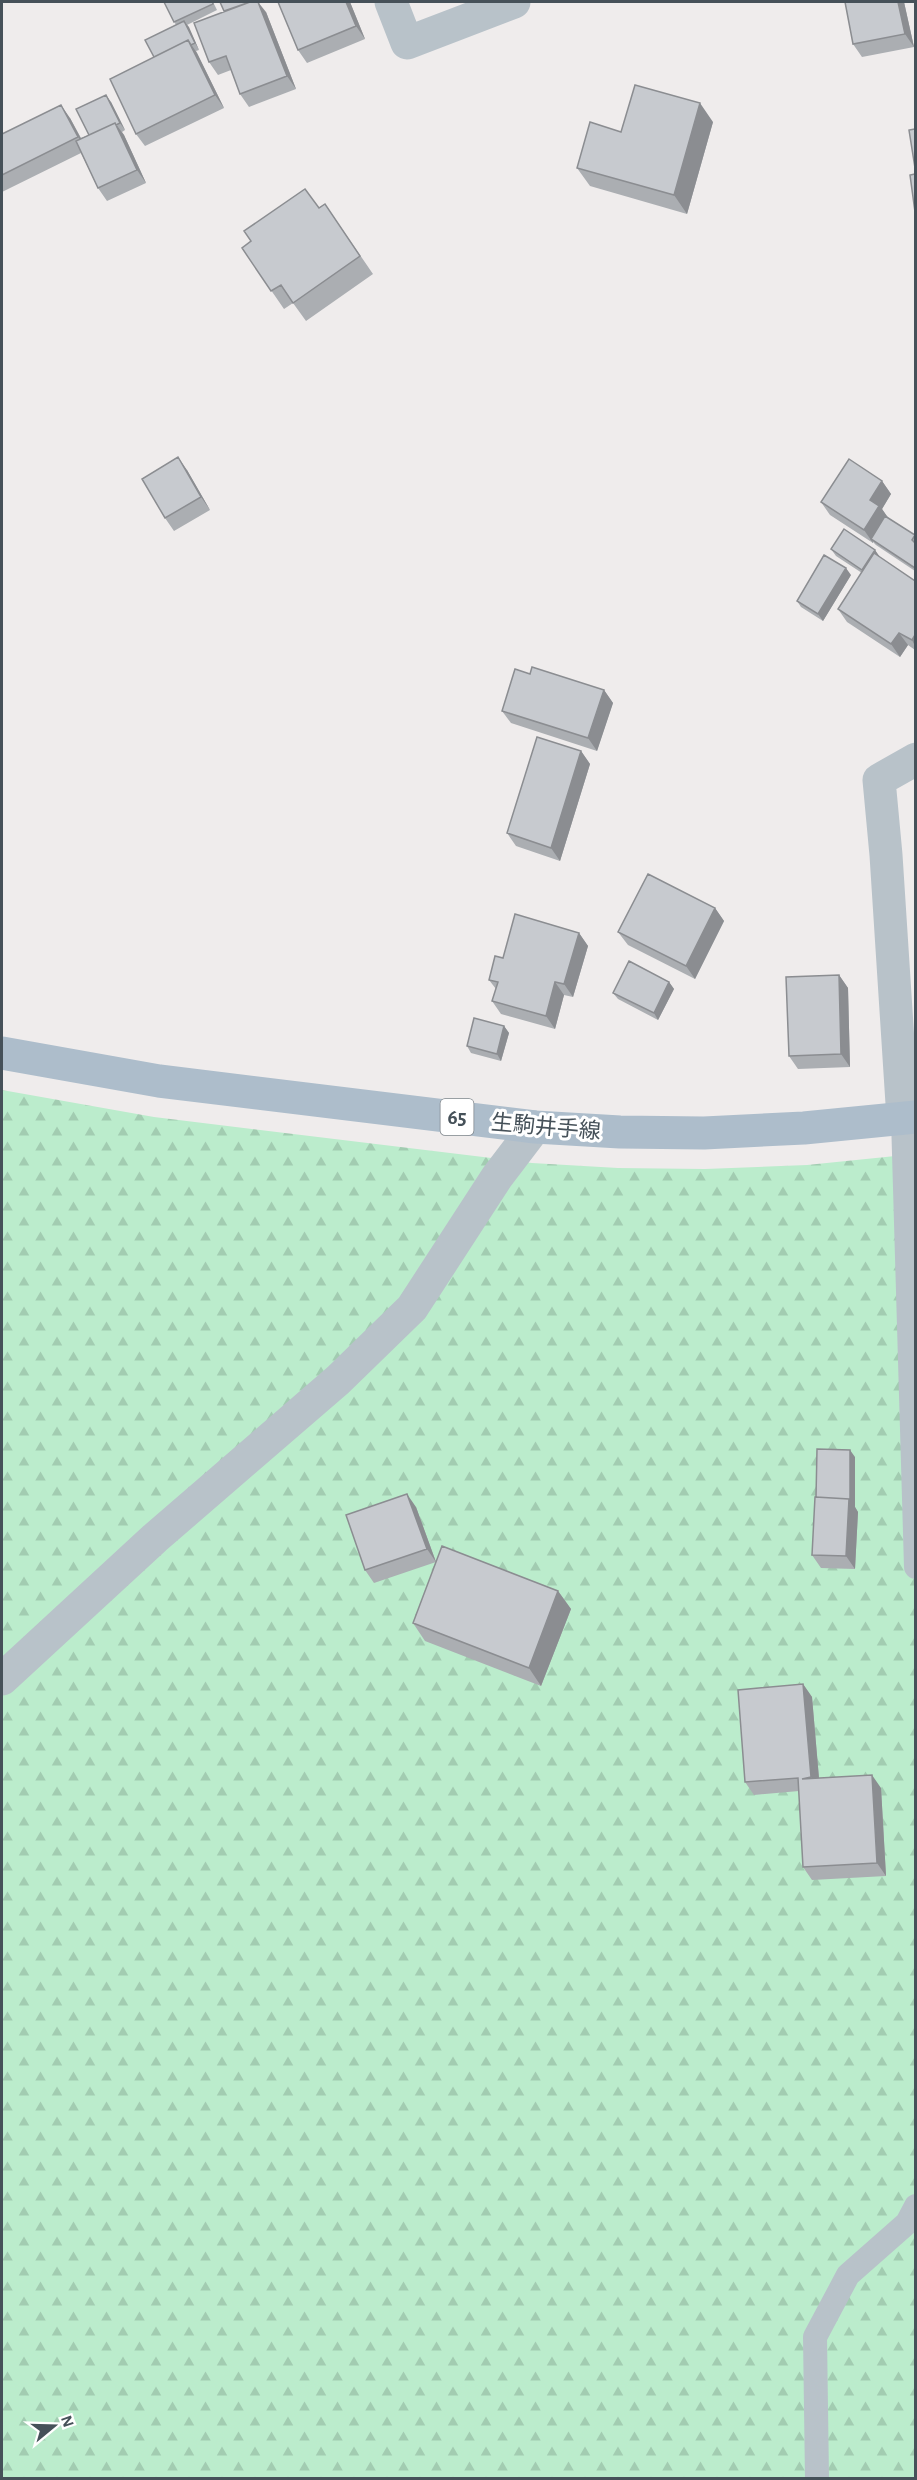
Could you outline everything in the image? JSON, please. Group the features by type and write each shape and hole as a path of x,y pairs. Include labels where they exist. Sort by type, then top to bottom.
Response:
{"main road":[{"name":"生駒井手線","path":"2,1053 159,1081 535,1127 620,1132 704,1133 804,1128 909,1118"}],"street":[{"path":"391,2 407,43 514,2"},
{"path":"909,1118 879,780 915,759"},
{"path":"2,1679 155,1538 338,1380 412,1308 497,1177 535,1127"}],"lane":[{"path":"909,1118 915,1567"},
{"path":"817,2478 815,2337 848,2275 907,2223 915,2206"}],"green space":[{"path":"2,1090 154,1117 532,1163 618,1168 705,1169 807,1165 915,1154 915,2478 2,2478"}],"building":[{"path":"164,2 212,2 213,4 174,22"},
{"path":"220,2 250,2 224,11"},
{"path":"250,2 258,2 287,76 240,94 226,56 209,62 194,23"},
{"path":"278,2 346,2 356,26 298,50"},
{"path":"845,2 898,2 905,34 853,44"},
{"path":"184,21 195,43 191,45 188,40 154,57 145,40"},
{"path":"188,40 215,95 136,134 110,79"},
{"path":"635,85 700,103 674,195 577,168 590,122 621,132"},
{"path":"106,95 120,123 116,125 115,123 89,135 76,109"},
{"path":"61,105 78,137 2,175 2,134"},
{"path":"115,123 137,170 98,188 76,141"},
{"path":"915,129 915,168 909,130"},
{"path":"915,174 915,212 910,175"},
{"path":"305,189 319,208 325,204 360,256 293,303 281,285 271,291 242,248 251,241 244,231"},
{"path":"178,457 201,497 165,518 142,479"},
{"path":"849,459 882,481 870,500 879,506 864,530 821,502"},
{"path":"885,516 915,535 912,540 915,543 915,568 871,539"},
{"path":"844,529 875,550 862,570 831,549"},
{"path":"874,553 915,581 915,635 912,640 899,633 891,644 838,609"},
{"path":"824,555 846,568 818,614 797,601"},
{"path":"532,667 604,690 588,738 502,711 515,669 530,674"},
{"path":"537,737 581,751 551,848 507,833"},
{"path":"648,874 715,908 686,966 618,932"},
{"path":"515,914 579,933 564,984 555,982 546,1016 492,1001 498,982 489,980 495,956 503,958"},
{"path":"629,961 669,982 654,1013 613,993"},
{"path":"839,975 841,1054 789,1056 786,977"},
{"path":"474,1018 504,1026 497,1054 467,1046"},
{"path":"817,1449 850,1450 850,1500 816,1497"},
{"path":"407,1494 427,1549 365,1570 346,1515"},
{"path":"815,1497 849,1499 846,1556 812,1555"},
{"path":"442,1546 558,1591 529,1668 413,1623"},
{"path":"803,1684 811,1777 802,1779 872,1775 877,1863 803,1867 798,1778 745,1782 738,1690"}]}
